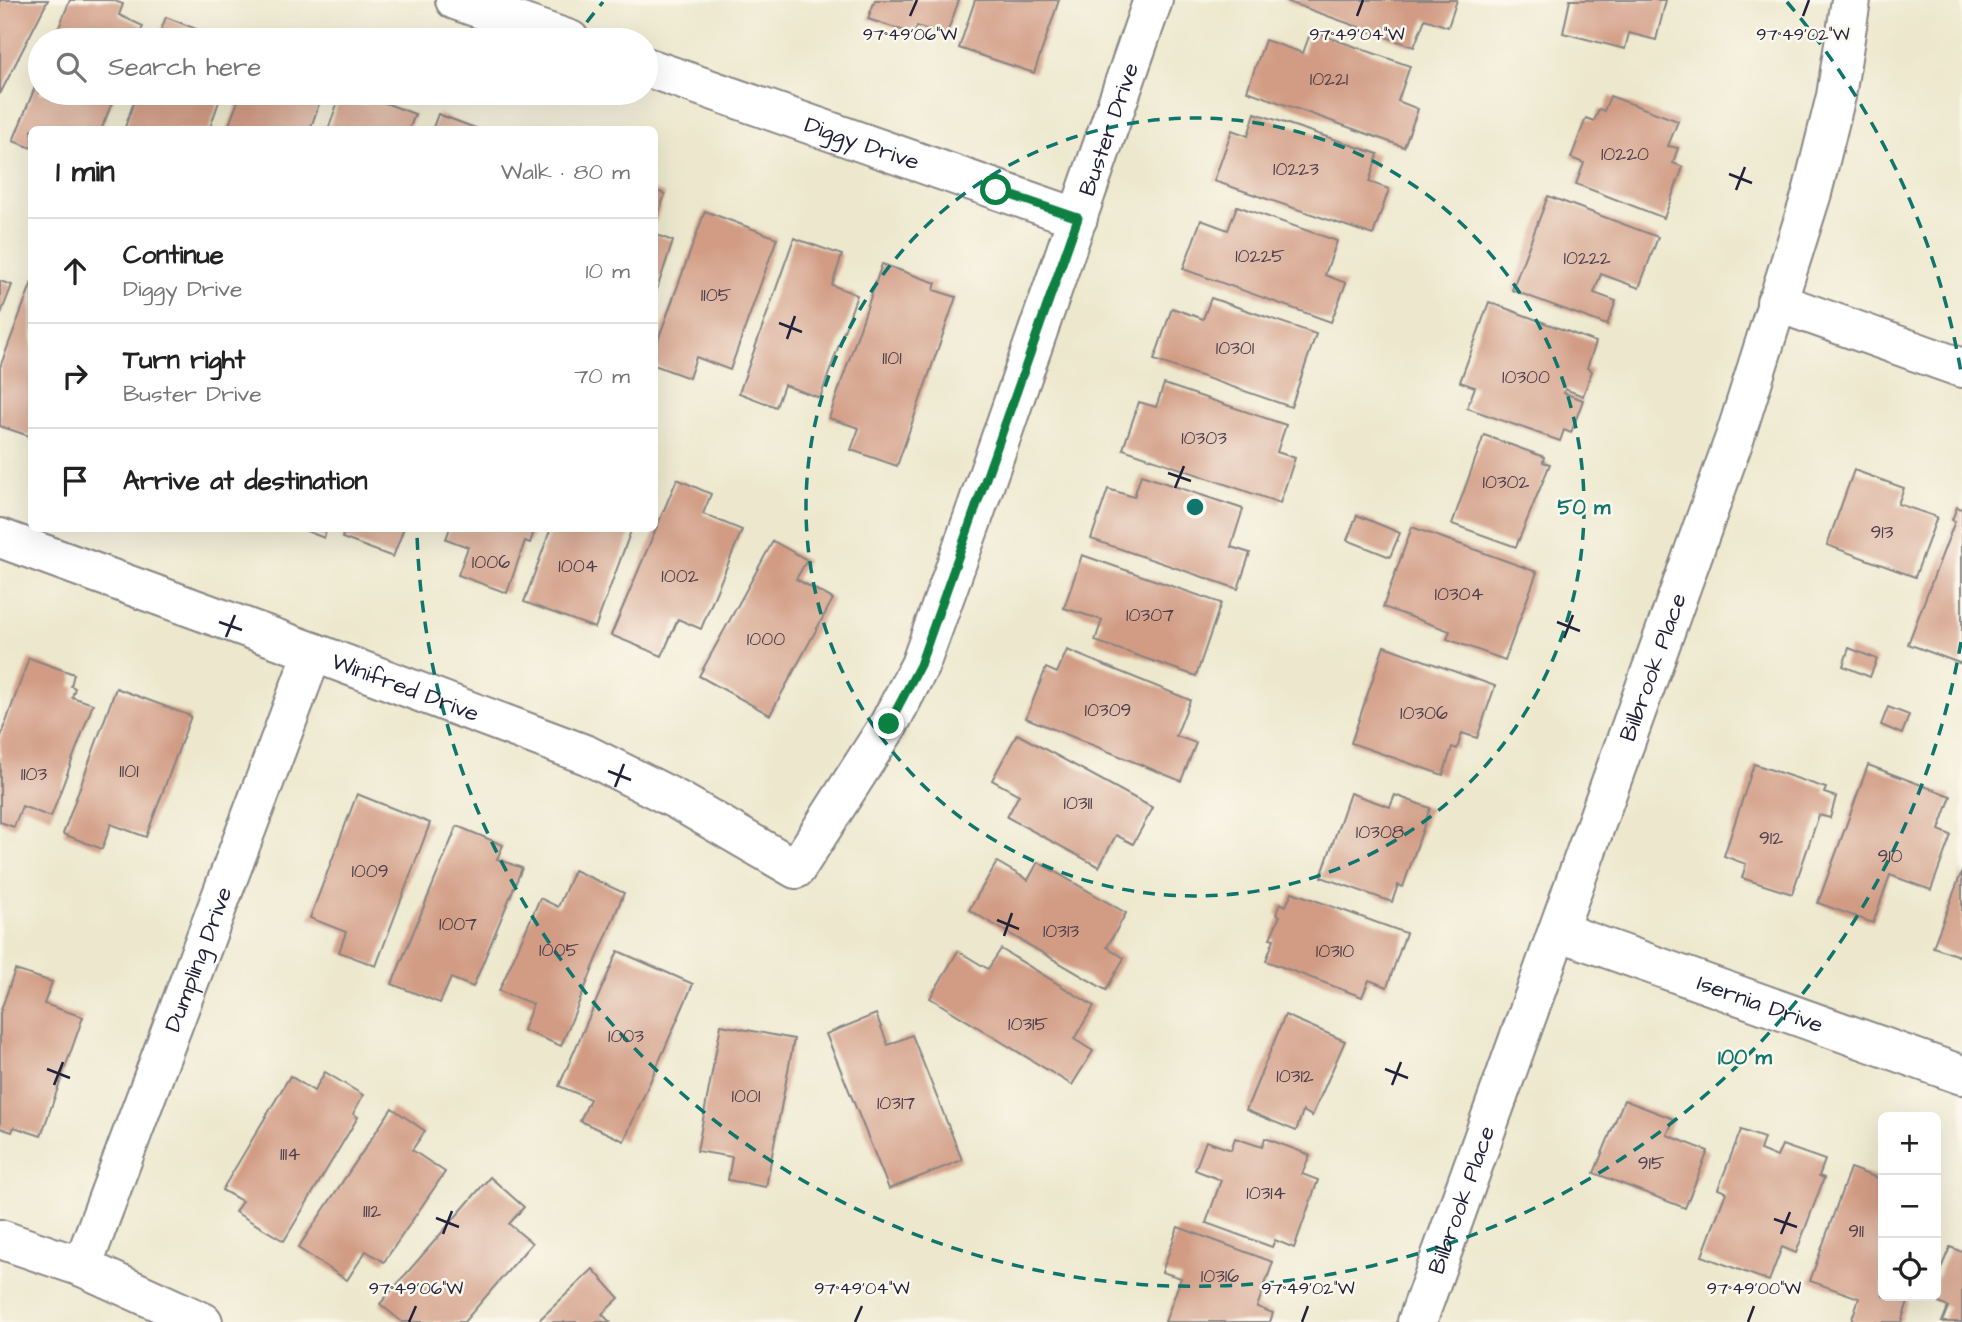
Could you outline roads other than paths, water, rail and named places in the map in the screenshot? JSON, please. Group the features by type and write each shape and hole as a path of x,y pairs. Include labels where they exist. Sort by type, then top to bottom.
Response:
{"street":[{"path":"455,0 536,28"},
{"name":"Buster Drive","path":"796,869 889,724 920,665 1153,0"},
{"name":"Bilbrook Place","path":"1417,1322 1734,437 1812,192 1836,96 1851,0"},
{"name":"Diggy Drive","path":"658,71 1078,218"},
{"path":"1776,302 1962,369"},
{"name":"Winifred Drive","path":"0,538 587,755 679,801 796,869"},
{"name":"Dumpling Drive","path":"82,1268 313,652"},
{"name":"Isernia Drive","path":"1558,931 1962,1075"},
{"path":"0,1239 82,1268 203,1322"}]}
